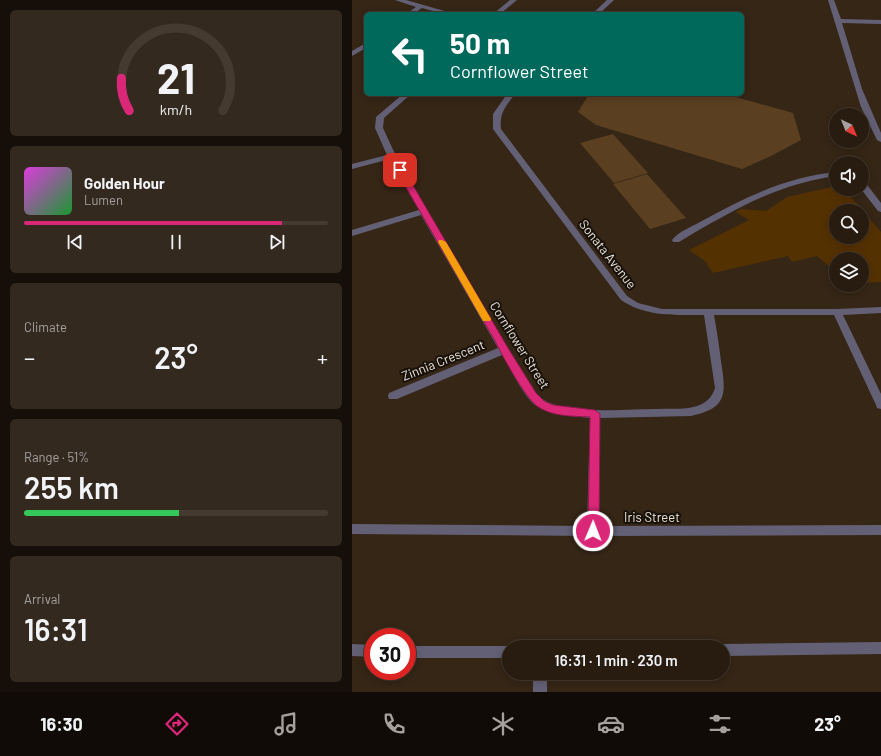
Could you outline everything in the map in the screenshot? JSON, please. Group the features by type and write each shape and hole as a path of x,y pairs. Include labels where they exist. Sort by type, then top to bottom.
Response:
{"street":[{"path":"398,0 444,12"},
{"path":"499,12 514,0"},
{"path":"596,12 610,0"},
{"path":"831,0 839,21 860,93 881,140"},
{"path":"412,12 421,6"},
{"path":"839,21 881,22"},
{"path":"352,54 364,45"},
{"name":"Cornflower Street","path":"405,96 386,111 379,122 379,128 392,156 504,350 533,396 540,403 562,411 595,414 691,412 702,410 712,405 718,398 720,388 709,313"},
{"name":"Sonata Avenue","path":"510,96 501,106 495,117 497,129 624,298 635,305 648,310 662,312 709,313 837,312 881,310"},
{"path":"352,167 392,156"},
{"path":"676,240 717,216 770,190 795,182 829,175"},
{"path":"869,193 881,209"},
{"path":"352,233 424,211"},
{"path":"837,312 881,405"},
{"name":"Zinnia Crescent","path":"393,396 504,350"},
{"path":"593,531 595,414"},
{"name":"Iris Street","path":"352,529 593,531 881,530"},
{"path":"730,650 881,648"},
{"path":"352,650 364,651"},
{"path":"416,652 502,652"},
{"path":"540,680 540,692"}],"shaded area":[{"path":"588,96 732,96 793,113 801,140 742,169 596,125 578,112"},
{"path":"613,134 648,173 614,183 580,143"},
{"path":"647,174 686,218 650,229 613,184"}],"building":[{"path":"829,188 829,196 850,196 857,204 829,204 829,244 869,244 869,218 881,232 881,282 869,283 869,252 829,252 829,266 817,256 792,262 788,256 713,273 705,261 689,250 749,220 736,212 741,209 766,211 787,197"}],"slow traffic":[{"path":"442,242 486,319"}],"route":[{"path":"400,170 504,350 533,396 540,403 550,408 562,411 595,414 593,531"}]}
